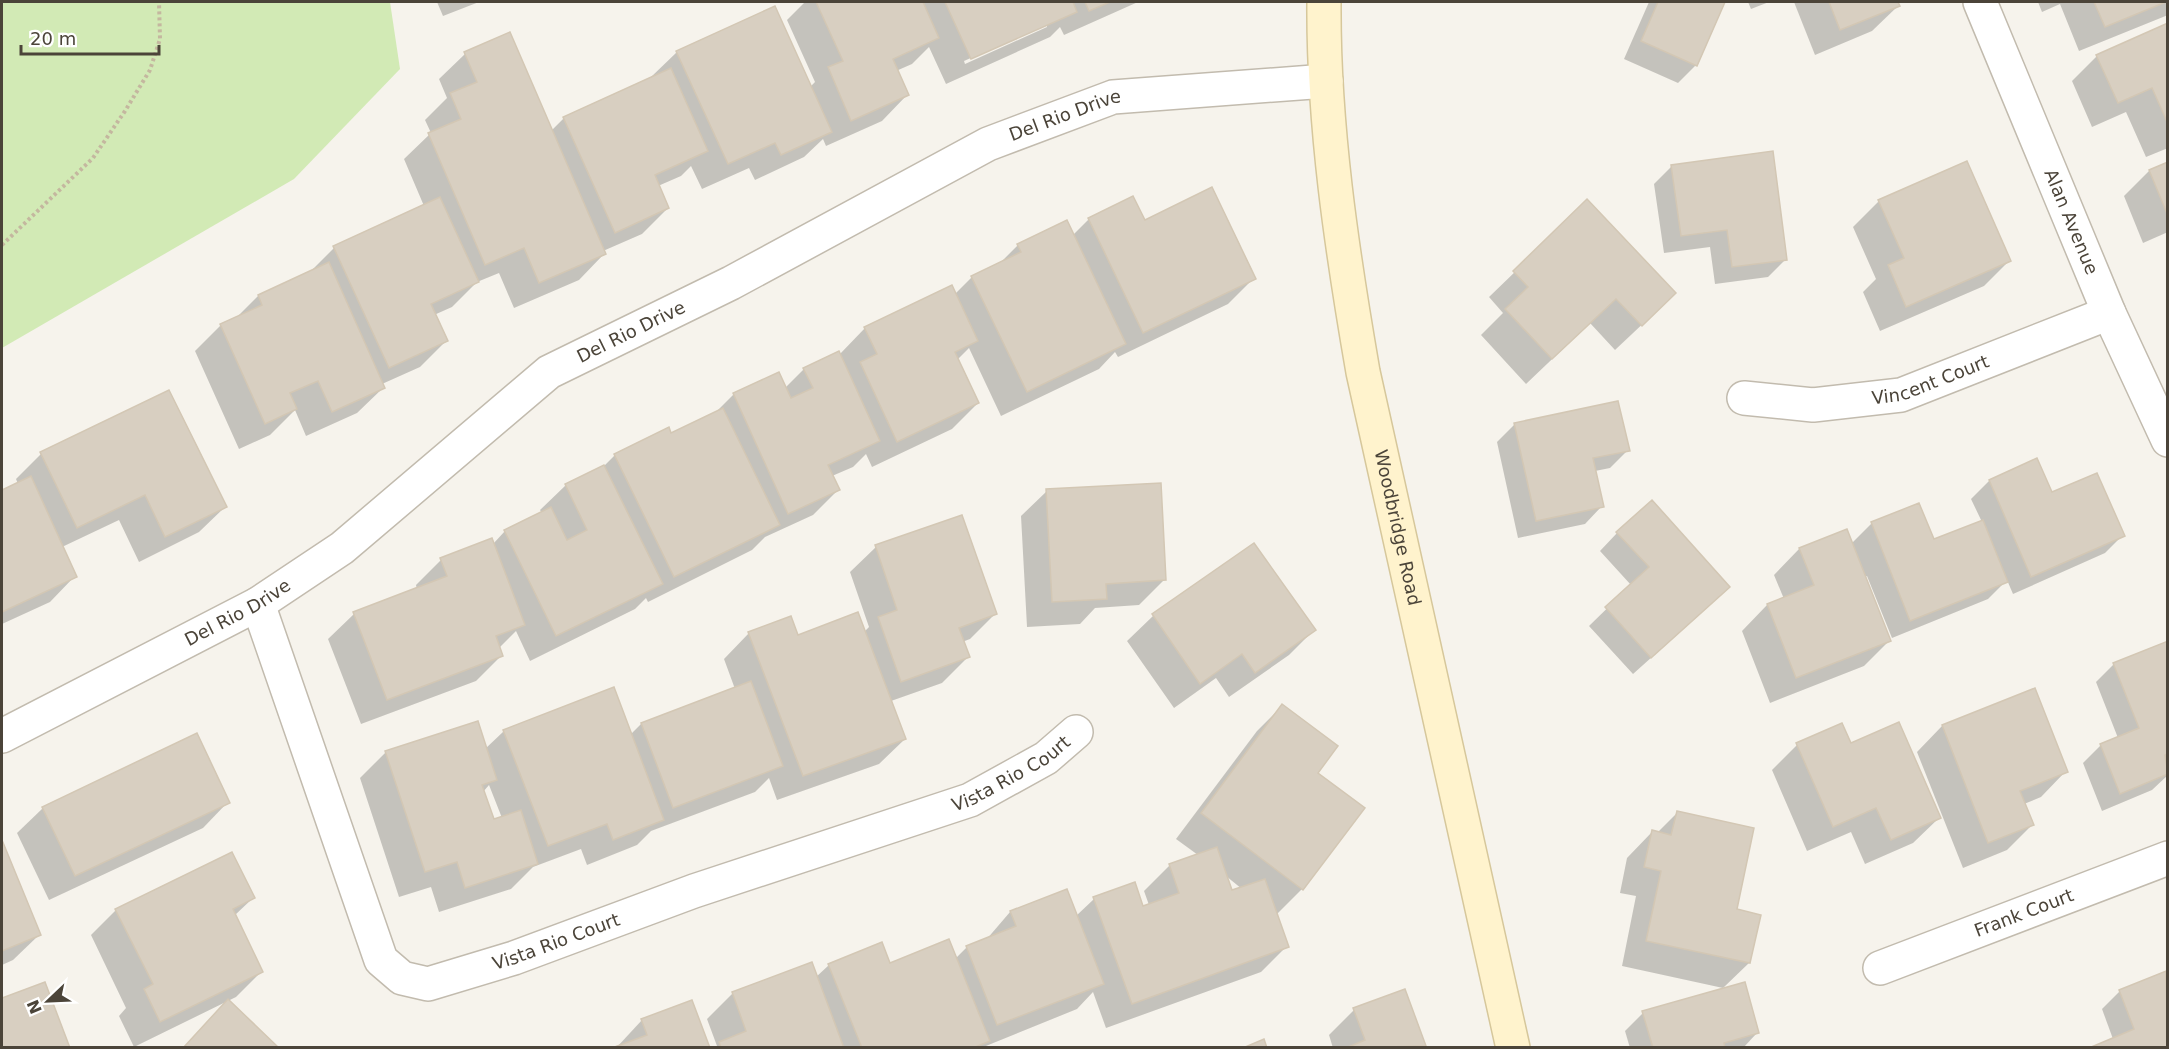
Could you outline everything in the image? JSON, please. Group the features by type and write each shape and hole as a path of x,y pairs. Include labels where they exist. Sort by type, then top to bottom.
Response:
{"street":[{"name":"Woodbridge Road","path":"1324,2 1326,81 1347,280 1363,372 1513,1047"},
{"name":"Alan Avenue","path":"1980,2 2109,313 2168,440"},
{"name":"Del Rio Drive","path":"2,736 258,604 342,548 549,372 731,283 988,144 1113,97 1326,81"},
{"name":"Vincent Court","path":"1744,398 1813,405 1901,395 2109,313"},
{"name":"Vista Rio Court","path":"258,604 381,960 402,978 428,984 514,958 694,891 970,800 1046,758 1076,732"},
{"name":"Frank Court","path":"1880,968 2168,858"}],"path":[{"path":"2,245 93,158 125,111 150,70 160,39 159,2"}],"green space":[{"path":"2,2 390,2 400,69 294,179 2,348"}],"building":[{"path":"816,2 923,2 939,38 893,59 909,95 851,121 828,67 843,61"},
{"path":"945,2 1073,2 1077,12 971,59"},
{"path":"1085,2 1110,2 1089,11"},
{"path":"1658,2 1725,2 1697,66 1641,41"},
{"path":"1829,2 1898,2 1900,6 1840,30"},
{"path":"2094,2 2166,2 2105,27"},
{"path":"775,6 832,132 781,155 775,143 728,164 676,51"},
{"path":"2168,23 2168,124 2152,88 2118,103 2096,55"},
{"path":"510,32 606,254 539,283 524,248 485,265 428,133 461,119 450,93 477,82 464,52"},
{"path":"671,68 708,151 655,175 669,208 615,233 563,117"},
{"path":"1773,151 1787,260 1732,267 1727,230 1681,236 1671,165"},
{"path":"1967,161 2011,261 1906,307 1888,265 1904,258 1878,200"},
{"path":"2168,162 2168,216 2149,170"},
{"path":"1212,187 1256,279 1143,333 1088,218 1133,196 1145,220"},
{"path":"440,197 479,282 431,304 448,341 389,368 333,246"},
{"path":"1587,199 1676,293 1642,326 1616,299 1552,359 1505,309 1528,287 1513,271"},
{"path":"1067,220 1126,344 1027,392 971,276 1021,252 1017,244"},
{"path":"329,262 385,388 332,412 318,381 290,393 297,409 265,424 220,324 262,305 258,295"},
{"path":"952,285 978,341 955,352 979,403 897,442 860,362 877,354 864,327"},
{"path":"839,351 880,441 828,465 840,490 788,514 733,393 779,372 791,398 813,388 803,368"},
{"path":"169,390 227,507 165,537 145,495 77,528 40,452"},
{"path":"1618,401 1630,451 1593,458 1604,507 1536,521 1514,423"},
{"path":"723,408 780,525 674,577 614,454 669,427 671,433"},
{"path":"2037,458 2052,492 2097,473 2125,536 2031,577 1989,480"},
{"path":"604,465 663,584 556,636 504,530 551,507 567,540 587,530 565,484"},
{"path":"31,476 77,577 2,612 2,490"},
{"path":"1161,483 1166,580 1106,584 1107,599 1052,602 1046,489"},
{"path":"1652,500 1730,587 1651,658 1605,607 1649,567 1616,532"},
{"path":"1919,503 1934,539 1983,520 2008,582 1910,621 1871,522"},
{"path":"962,515 997,614 959,628 970,657 901,682 878,617 897,610 875,545"},
{"path":"1847,529 1891,641 1796,678 1767,604 1814,585 1799,548"},
{"path":"492,538 525,625 496,636 503,656 387,700 353,612 447,576 440,558"},
{"path":"1254,543 1316,630 1255,673 1242,654 1200,684 1152,614"},
{"path":"858,612 906,739 803,776 748,632 791,616 798,635"},
{"path":"2168,641 2168,753 2165,755 2168,774 2120,794 2100,744 2139,728 2113,663"},
{"path":"751,681 783,766 673,808 641,723"},
{"path":"614,687 664,820 613,840 607,824 548,846 503,730"},
{"path":"2035,688 2068,772 2020,791 2034,825 1988,843 1942,725"},
{"path":"1282,704 1338,746 1318,773 1365,808 1303,890 1201,813"},
{"path":"478,721 497,780 482,785 494,819 521,810 538,864 465,888 457,862 425,872 385,751"},
{"path":"1899,722 1941,818 1891,840 1876,808 1833,827 1796,743 1842,723 1851,743"},
{"path":"197,733 230,803 75,876 42,807"},
{"path":"1677,811 1754,828 1737,909 1761,915 1750,963 1646,941 1661,871 1644,867 1652,830 1671,835"},
{"path":"2,840 41,935 2,951"},
{"path":"1217,847 1232,890 1265,879 1289,947 1132,1004 1093,897 1135,882 1143,906 1179,893 1169,864"},
{"path":"232,852 255,898 233,909 263,972 160,1022 144,989 153,984 115,909"},
{"path":"1067,889 1104,984 997,1025 966,946 1016,926 1010,911"},
{"path":"949,939 990,1041 973,1048 862,1048 828,964 882,942 890,963"},
{"path":"812,962 844,1048 721,1048 719,1042 746,1031 732,992"},
{"path":"2166,971 2168,1048 2089,1048 2134,1029 2119,990"},
{"path":"45,982 70,1048 2,1048 2,998"},
{"path":"1745,982 1759,1033 1724,1043 1725,1048 1653,1048 1642,1011"},
{"path":"1405,989 1426,1046 1346,1048 1365,1040 1353,1008"},
{"path":"228,999 279,1048 183,1048"},
{"path":"692,1000 710,1048 612,1048 647,1035 641,1019"},
{"path":"1264,1039 1267,1048 1243,1048"}]}
